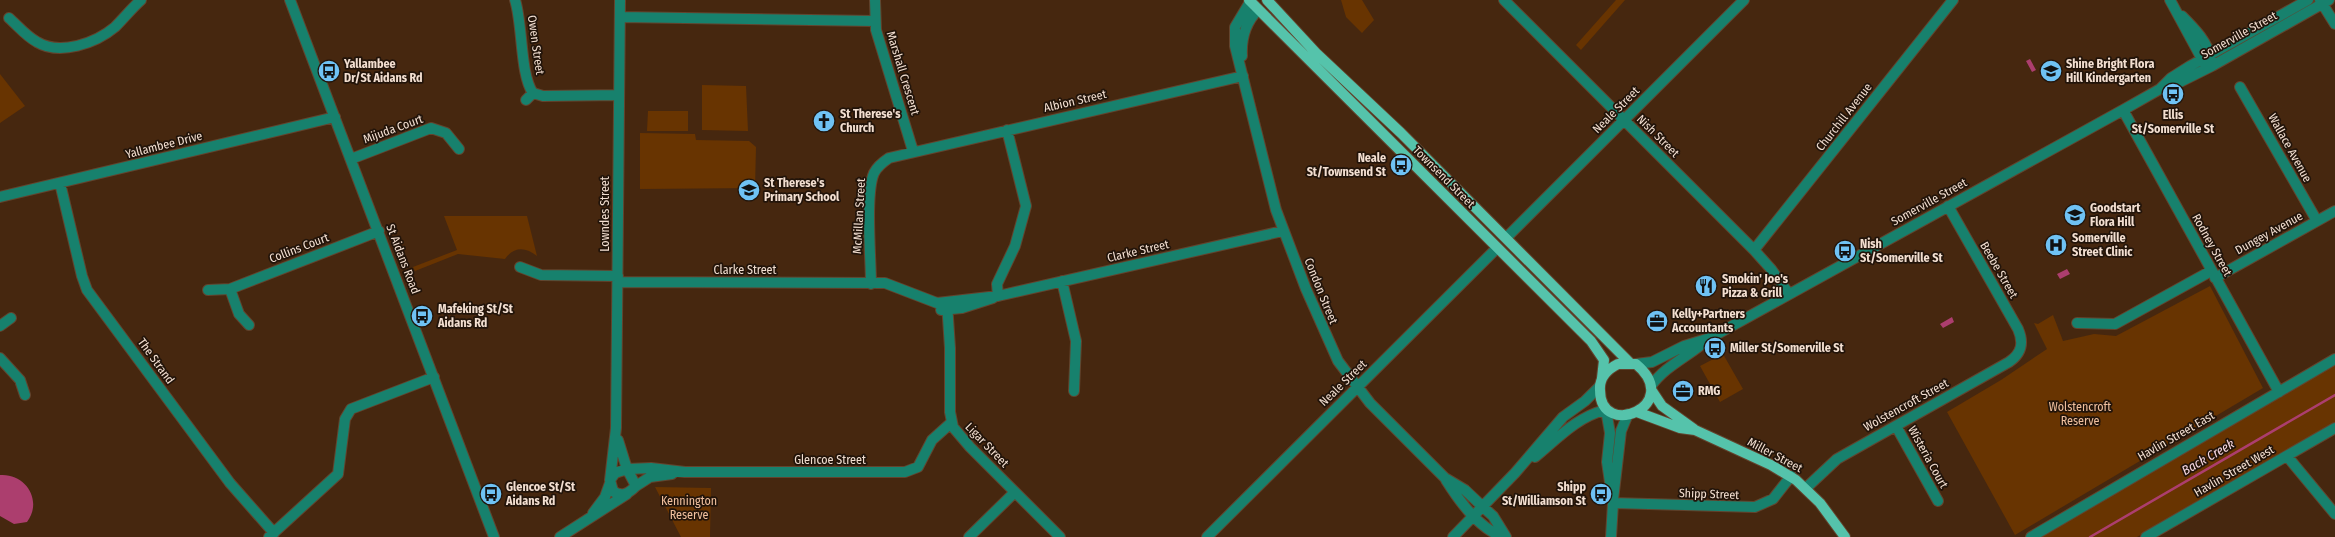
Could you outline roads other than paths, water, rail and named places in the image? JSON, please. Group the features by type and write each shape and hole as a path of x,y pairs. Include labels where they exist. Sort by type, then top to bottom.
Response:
{"main road":[{"name":"Townsend Street","path":"1267,0 1316,53 1385,117 1633,364"},
{"name":"Townsend Street","path":"1250,1 1596,348 1604,360 1601,382"},
{"path":"1618,364 1633,364 1646,373 1651,388 1644,408 1633,413 1616,414 1606,410 1601,399 1601,382 1618,364"},
{"name":"Miller Street","path":"1651,388 1662,406 1695,430 1791,476 1806,488 1825,508 1845,537"},
{"name":"Miller Street","path":"1633,413 1680,428 1695,430"}],"street":[{"path":"9,18 38,43 54,48 71,47 92,40 109,31 140,0"},
{"name":"St Aidans Road","path":"290,0 493,532 498,537"},
{"name":"Owen Street","path":"514,0 520,17 529,97 620,95"},
{"name":"Lowndes Street","path":"610,481 616,428 620,0"},
{"name":"Marshall Crescent","path":"875,0 874,21 913,151"},
{"name":"Nish Street","path":"1504,0 1754,250 1771,269 1789,294"},
{"name":"Neale Street","path":"1506,238 1744,0"},
{"name":"Churchill Avenue","path":"1754,250 1953,0"},
{"path":"2170,0 2212,66"},
{"name":"Somerville Street","path":"2160,89 2171,78 2308,0"},
{"name":"Condon Street","path":"1250,1 1240,16 1234,32 1235,46 1270,189 1283,231 1325,333 1342,367 1357,388 1445,478 1457,497 1474,516 1492,532 1502,537"},
{"path":"2326,1 2335,6"},
{"path":"2326,1 2335,24"},
{"name":"Somerville Street","path":"1633,364 1652,362 1684,346 1710,338 2160,89 2176,84 2212,66 2326,1"},
{"name":"Condon Street","path":"1243,76 1243,38 1248,23 1258,10"},
{"path":"620,18 874,21"},
{"name":"Albion Street","path":"913,151 1243,76"},
{"name":"Wallace Avenue","path":"2240,86 2316,221"},
{"name":"Rodney Street","path":"2123,110 2279,392"},
{"name":"Yallambee Drive","path":"0,197 60,184 334,117"},
{"name":"Mijuda Court","path":"351,159 431,128 446,133 459,149"},
{"path":"998,296 997,284 1015,246 1026,206 1007,130"},
{"name":"McMillan Street","path":"871,284 870,236 873,176 880,164 889,158 913,151"},
{"name":"The Strand","path":"60,184 82,276 87,290 230,483 272,535"},
{"name":"Beebe Street","path":"1948,206 2018,329 2022,339 2021,348"},
{"name":"Dungey Avenue","path":"2213,274 2335,211"},
{"name":"Clarke Street","path":"520,267 541,276 871,284 926,306 950,306 981,303 998,296 1283,231"},
{"name":"Collins Court","path":"208,290 230,289 379,232"},
{"name":"Neale Street","path":"1207,537 1497,248"},
{"path":"2077,322 2114,324 2213,274"},
{"path":"1062,281 1076,341 1074,391"},
{"path":"230,289 240,314 249,325"},
{"name":"Ligar Street","path":"950,306 954,329 950,348 952,422 964,441 1060,537"},
{"path":"0,326 11,318"},
{"name":"Somerville Street","path":"1651,388 1663,372 1692,354 1710,338"},
{"name":"Wolstencroft Street","path":"1806,488 1837,458 2009,362 2021,348"},
{"path":"0,358 20,380 25,396"},
{"name":"Havlin Street East","path":"2031,537 2335,359"},
{"path":"272,535 338,474 345,419 351,409 434,377"},
{"path":"1453,537 1515,473 1563,417 1586,401 1601,382"},
{"path":"1515,473 1577,421 1590,414 1606,410 1610,433 1607,473 1612,503 1611,537"},
{"path":"1612,503 1617,486 1621,431 1633,413"},
{"name":"Glencoe Street","path":"627,469 651,468 684,472 911,472 920,465 936,436 952,422"},
{"name":"Wisteria Court","path":"1896,426 1938,501"},
{"name":"Lowndes Street","path":"616,428 627,469"},
{"name":"Havlin Street West","path":"2146,537 2335,428"},
{"path":"2287,456 2335,514"},
{"path":"560,537 628,494 636,486 627,469 614,473 605,497 591,516"},
{"name":"Glencoe Street","path":"636,486 650,477 684,472"},
{"name":"Shipp Street","path":"1612,503 1755,507 1773,500 1791,476"},
{"name":"Condon Street","path":"1445,478 1465,490 1493,516 1506,537"},
{"path":"610,481 616,493 628,494"},
{"path":"970,537 1015,492"}],"waterway":[{"name":"Back Creek","path":"2090,537 2335,395"}],"place":[{"name":"Yallambee Dr/St Aidans Rd","path":"329,71"},
{"name":"Shine Bright Flora Hill Kindergarten","path":"2051,71"},
{"name":"Ellis St/Somerville St","path":"2173,94"},
{"name":"St Therese's Church","path":"824,121"},
{"name":"Neale St/Townsend St","path":"1401,165"},
{"name":"St Therese's Primary School","path":"749,190"},
{"name":"Goodstart Flora Hill","path":"2075,215"},
{"name":"Somerville Street Clinic","path":"2056,245"},
{"name":"Nish St/Somerville St","path":"1845,251"},
{"name":"Smokin' Joe's Pizza & Grill","path":"1706,286"},
{"name":"Mafeking St/St Aidans Rd","path":"422,316"},
{"name":"Kelly+Partners Accountants","path":"1657,321"},
{"name":"Miller St/Somerville St","path":"1715,348"},
{"name":"RMG","path":"1683,391"},
{"name":"Glencoe St/St Aidans Rd","path":"491,494"},
{"name":"Shipp St/Williamson St","path":"1601,494"}],"park label":[{"name":"Wolstencroft Reserve","path":"2080,414"},
{"name":"Kennington Reserve","path":"689,508"}]}
